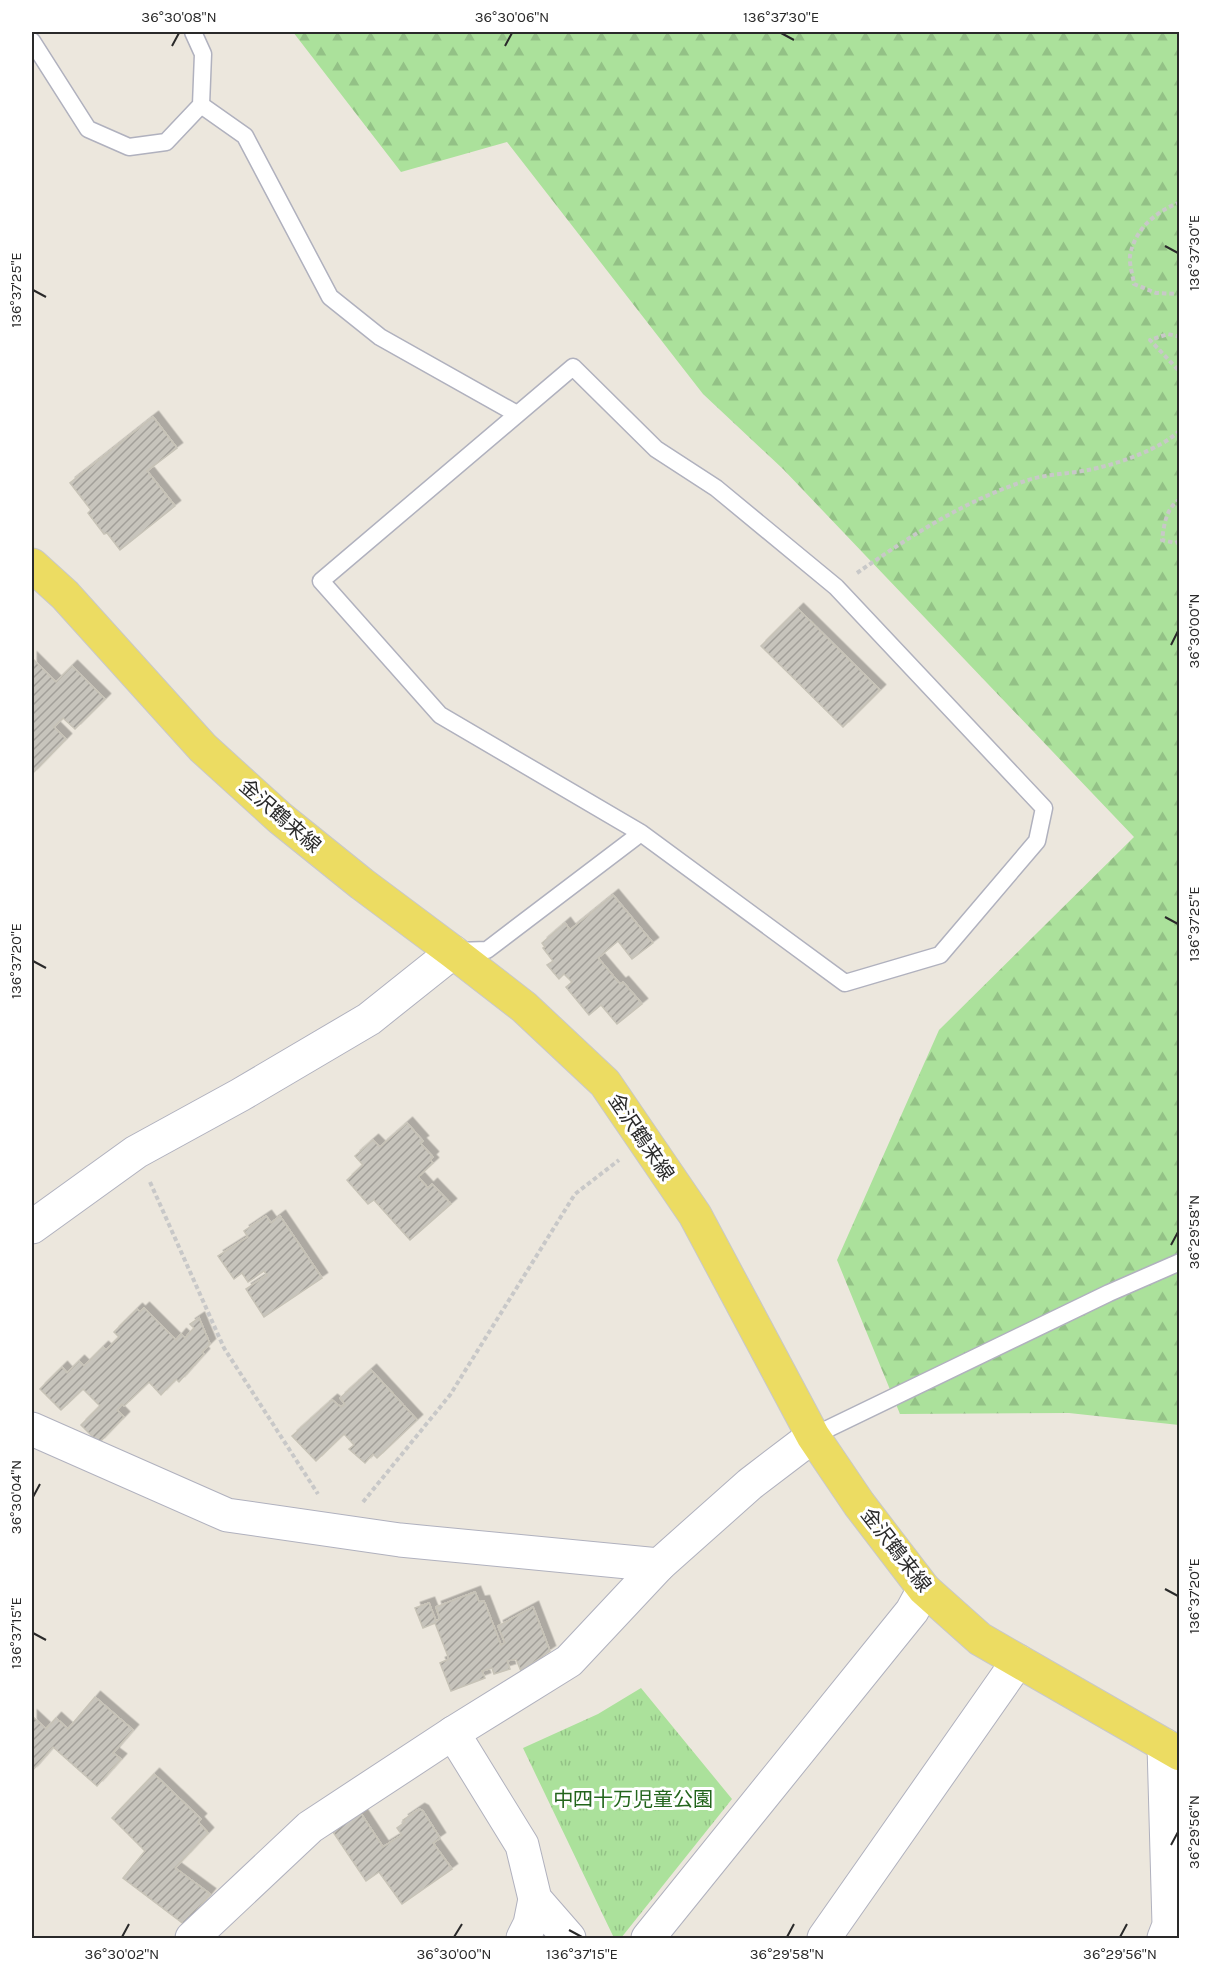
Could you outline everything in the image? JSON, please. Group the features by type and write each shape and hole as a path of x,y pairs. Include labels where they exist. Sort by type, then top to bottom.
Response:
{"main road":[{"name":"金沢鶴来線","path":"32,565 64,595 203,748 280,818 362,884 524,1007 605,1083 695,1215 813,1436 859,1504 924,1589 980,1639 1172,1749"}],"street":[{"path":"32,1227 136,1152 240,1095 369,1019 453,952"},
{"path":"32,1429 227,1515 400,1540 659,1565"},
{"path":"192,1938 310,1827 453,1733 569,1661 659,1565 750,1484 813,1436"},
{"path":"648,1938 912,1611 924,1589"},
{"path":"824,1938 1018,1661"},
{"path":"453,1733 522,1845 536,1899 569,1938"},
{"path":"1164,1938 1169,1925 1172,1749"},
{"path":"523,1938 530,1924 536,1899"}],"lane":[{"path":"32,41 88,129 129,147 166,142 201,105 203,54 193,32"},
{"path":"201,105 245,136 330,297 380,337 517,414"},
{"path":"573,367 656,448 716,488 836,587 1044,808 1037,841 940,955 845,983 641,833 440,716 321,581 573,367"},
{"path":"453,952 487,950 641,833"},
{"path":"813,1436 1109,1293 1179,1262"}],"path":[{"path":"1179,202 1160,211 1141,228 1130,256 1134,284 1156,293 1179,294"},
{"path":"1179,337 1168,334 1150,340 1179,372"},
{"path":"836,587 910,536 971,504 1026,480 1092,469 1156,448 1179,431"},
{"path":"1179,499 1164,521 1161,540 1175,543 1179,540"},
{"path":"136,1152 224,1348 317,1492 339,1531 450,1395 575,1194 644,1141"}],"green space":[{"path":"293,32 1179,32 1179,1425 1069,1413 900,1414 837,1260 939,1030 1134,837 783,469 703,394 507,142 401,172"},
{"name":"中四十万児童公園","path":"641,1688 732,1799 621,1938 614,1938 523,1748 598,1714"}],"building":[{"path":"153,417 177,448 147,471 175,506 120,550 88,513 91,510 70,483"},
{"path":"798,609 880,690 843,727 761,646"},
{"path":"32,658 56,682 72,666 105,699 75,729 63,718 54,727 66,739 32,774"},
{"path":"613,895 653,943 632,959 618,941 598,958 620,984 623,982 642,1004 617,1024 601,1005 589,1015 566,987 572,982 564,974 559,979 547,965 553,961 542,943 565,923 570,930"},
{"path":"407,1123 423,1141 420,1143 433,1157 430,1160 433,1163 418,1177 428,1188 432,1184 451,1204 410,1240 374,1200 368,1204 347,1180 363,1165 355,1156 373,1140 380,1147"},
{"path":"266,1216 271,1223 280,1216 322,1278 264,1317 246,1289 267,1275 264,1271 248,1282 242,1273 234,1279 218,1256 248,1237 244,1231"},
{"path":"144,1308 176,1340 181,1334 185,1338 194,1328 190,1324 199,1318 210,1344 179,1382 176,1379 161,1395 149,1382 124,1406 122,1404 117,1410 124,1417 99,1443 81,1425 100,1406 83,1389 61,1410 40,1389 62,1367 67,1373 79,1361 84,1366 103,1347 106,1350 119,1337 114,1332 137,1309 140,1312"},
{"path":"371,1370 417,1420 377,1458 373,1454 365,1463 349,1449 354,1445 344,1434 316,1461 292,1436 332,1400 341,1407 345,1404 340,1398"},
{"path":"475,1592 479,1602 484,1601 501,1645 505,1643 498,1626 533,1607 550,1651 521,1671 516,1659 507,1661 510,1669 494,1674 492,1668 482,1671 485,1678 451,1691 440,1663 449,1659 435,1623 423,1628 415,1608 429,1603 436,1621 440,1619 436,1607"},
{"path":"95,1697 133,1730 113,1753 121,1759 97,1786 53,1747 32,1771 32,1716 46,1729 56,1718 68,1729"},
{"path":"154,1774 201,1819 198,1822 208,1833 175,1868 210,1894 185,1925 123,1878 145,1851 112,1818"},
{"path":"419,1809 423,1811 440,1838 433,1843 452,1869 402,1904 379,1872 366,1881 333,1832 360,1812 383,1847 402,1835 397,1828 405,1822 403,1820"}]}
